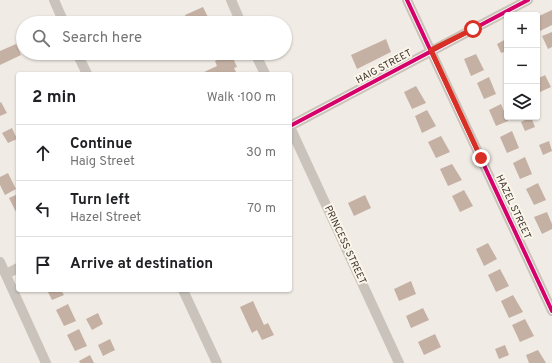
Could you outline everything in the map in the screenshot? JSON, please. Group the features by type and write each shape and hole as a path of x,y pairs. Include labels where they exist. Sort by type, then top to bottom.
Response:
{"street":[{"path":"54,0 61,16"},
{"path":"231,0 238,16"},
{"name":"HAZEL STREET","path":"407,0 552,312"},
{"name":"HAIG STREET","path":"292,125 528,0"},
{"path":"80,60 86,72"},
{"path":"258,60 264,72"},
{"name":"PRINCESS STREET","path":"292,130 399,363"},
{"path":"0,262 46,363"},
{"path":"6,274 16,269"},
{"path":"185,292 217,363"}],"building":[{"path":"203,7 208,16 185,16"},
{"path":"552,10 552,25 540,31 540,16"},
{"path":"552,32 552,47 548,49 542,36"},
{"path":"386,39 391,52 357,69 351,55"},
{"path":"504,40 504,52 501,53 497,44"},
{"path":"16,44 16,57 0,65 0,51"},
{"path":"476,54 484,70 471,76 464,59"},
{"path":"234,60 237,67 234,68 236,72 204,72 217,66 215,61"},
{"path":"545,75 551,87 540,92 540,78"},
{"path":"489,77 496,94 484,99 477,83"},
{"path":"416,86 426,103 412,109 404,92"},
{"path":"1,102 7,113 0,116 0,103"},
{"path":"501,104 504,111 504,120 508,121 496,126 489,110"},
{"path":"427,110 436,126 422,133 415,116"},
{"path":"525,120 532,120 535,127 525,131 521,122"},
{"path":"12,128 16,139 8,143 2,133"},
{"path":"512,131 519,148 507,153 500,137"},
{"path":"441,136 450,152 436,158 428,142"},
{"path":"549,141 552,151 543,155 539,145"},
{"path":"525,157 532,174 520,179 513,163"},
{"path":"452,164 462,180 448,186 440,169"},
{"path":"8,173 16,189 5,195 0,185 0,177"},
{"path":"538,183 546,200 534,205 526,189"},
{"path":"464,190 473,206 460,212 452,196"},
{"path":"16,195 16,212 9,198"},
{"path":"365,195 371,208 354,216 348,203"},
{"path":"547,212 552,224 552,229 542,234 534,217"},
{"path":"488,243 497,259 484,266 476,249"},
{"path":"500,269 509,286 496,292 488,275"},
{"path":"411,281 416,294 399,301 394,289"},
{"path":"48,292 62,292 64,295 52,300"},
{"path":"513,295 523,312 509,318 501,301"},
{"path":"253,301 264,325 268,323 274,335 262,340 257,330 252,333 240,307"},
{"path":"68,304 76,321 64,326 56,310"},
{"path":"423,308 429,320 411,328 406,316"},
{"path":"98,313 103,324 92,330 86,319"},
{"path":"525,319 534,336 520,342 512,325"},
{"path":"79,329 87,346 75,351 67,335"},
{"path":"435,334 441,347 424,355 418,342"},
{"path":"110,339 115,350 103,356 98,345"},
{"path":"505,345 509,355 499,359 495,349"},
{"path":"538,350 546,363 529,363 526,355"},
{"path":"90,355 94,363 80,363 79,361"}],"cycle path":[{"path":"407,0 552,311"},
{"path":"292,125 528,0"}],"route":[{"path":"473,29 431,50 481,158"}]}
